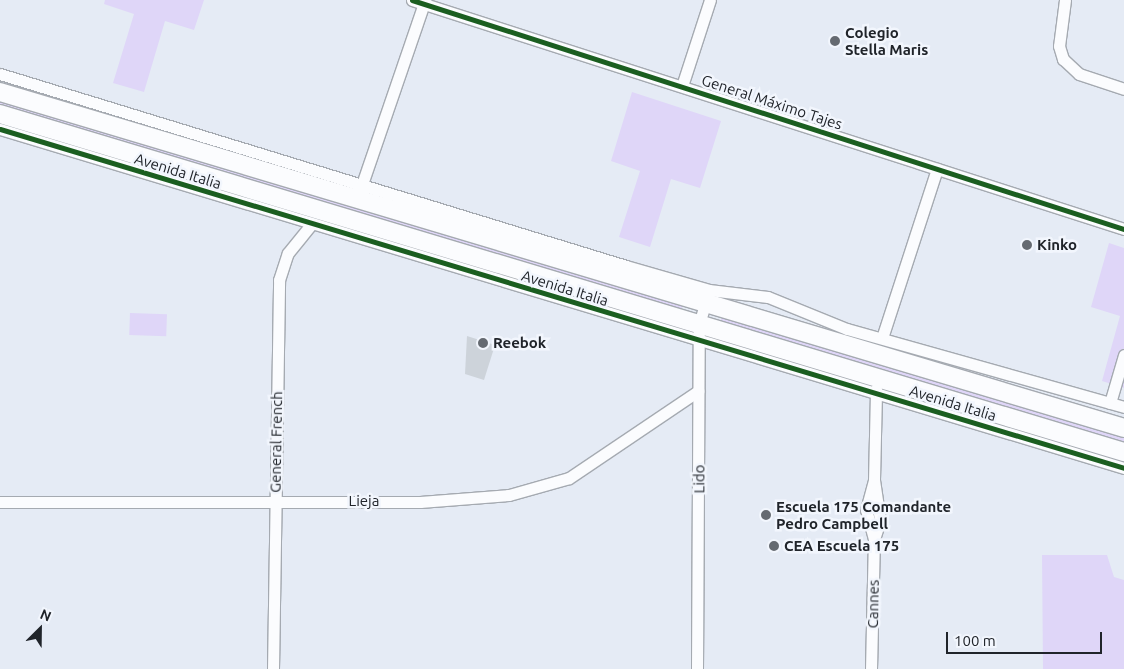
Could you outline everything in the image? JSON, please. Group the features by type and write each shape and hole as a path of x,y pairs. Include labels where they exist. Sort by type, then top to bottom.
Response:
{"main road":[{"name":"Avenida Italia","path":"0,92 359,194 706,298 1124,428"},
{"name":"Avenida Italia","path":"0,114 699,333 878,378 1124,452"}],"street":[{"name":"General Máximo Tajes","path":"412,0 424,2 1124,230"},
{"path":"682,86 710,0"},
{"path":"1065,0 1059,46 1071,69 1124,89"},
{"path":"359,194 424,2"},
{"name":"Avenida Italia","path":"0,74 359,194"},
{"name":"Avenida Italia","path":"0,129 311,225 699,333 875,395 1124,468"},
{"path":"882,338 937,169"},
{"name":"General French","path":"273,669 278,280 288,253 311,225"},
{"name":"Avenida Italia","path":"706,298 768,297 882,338 1124,407"},
{"name":"Lido","path":"698,669 699,333 706,298"},
{"path":"1110,403 1124,355"},
{"name":"Cannes","path":"872,669 874,539 866,510 874,480 875,395 878,378"},
{"name":"Lieja","path":"0,502 449,501 535,490 605,458 698,391"}],"shaded area":[{"path":"105,0 204,0 194,30 165,21 144,92 113,83 134,14 104,4"},
{"path":"632,92 721,121 700,188 671,179 650,247 619,237 640,171 611,161"},
{"path":"0,97 682,305 682,307 680,311 0,107"},
{"path":"1109,243 1124,248 1124,388 1102,381 1120,316 1091,307"},
{"path":"130,313 167,314 166,336 129,335"},
{"path":"722,317 1124,438 1124,447 720,322"},
{"path":"1042,555 1107,555 1114,577 1124,580 1124,669 1043,669"}],"building":[{"path":"467,336 495,345 484,380 465,374"}],"cycle path":[{"path":"412,0 1124,229"},
{"path":"0,129 1124,468"}],"place":[{"name":"Colegio Stella Maris","path":"835,41"},
{"name":"Kinko","path":"1027,245"},
{"name":"Reebok","path":"483,343"},
{"name":"Escuela 175 Comandante Pedro Campbell","path":"766,515"},
{"name":"CEA Escuela 175","path":"774,546"}]}
